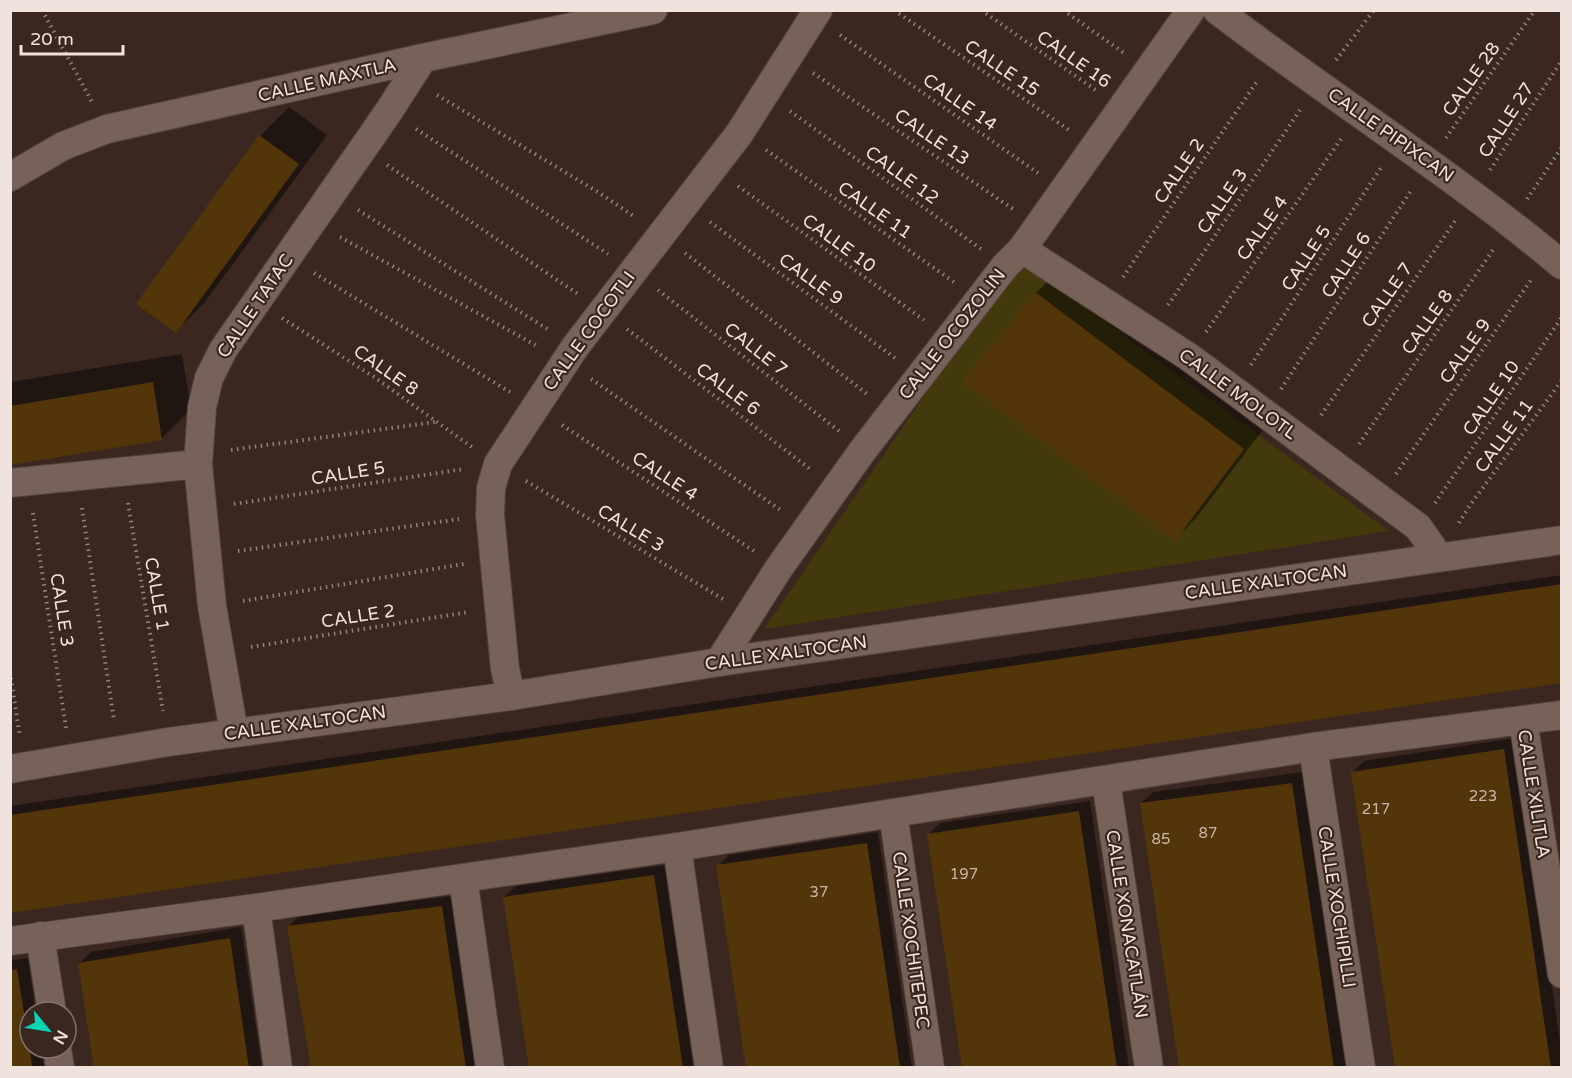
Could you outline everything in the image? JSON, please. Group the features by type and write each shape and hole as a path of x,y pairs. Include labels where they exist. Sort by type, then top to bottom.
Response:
{"street":[{"name":"CALLE MAXTLA","path":"10,177 63,146 107,129 423,58 652,10"},
{"name":"CALLE COCOTLI","path":"511,696 505,669 490,515 491,488 498,464 570,354 602,310 739,134 818,10"},
{"name":"CALLE OCOZOLIN","path":"719,662 779,568 863,450 1038,226 1191,10"},
{"name":"CALLE PIPIXCAN","path":"1216,10 1275,55 1474,194 1555,260"},
{"name":"CALLE TATAC","path":"234,732 212,606 198,459 202,407 209,378 223,350 389,111 423,58"},
{"name":"CALLE MOLOTL","path":"1014,257 1106,303 1189,357 1418,527 1439,557"},
{"path":"20,482 123,471 198,459"},
{"name":"CALLE XALTOCAN","path":"10,769 234,732 511,696 719,662 1562,540"},
{"path":"10,941 677,847 1313,747 1562,715"},
{"name":"CALLE XILITLA","path":"1523,720 1562,974"},
{"name":"CALLE XOCHIPILLI","path":"1313,747 1361,1068"},
{"name":"CALLE XONACATLÁN","path":"1106,781 1149,1068"},
{"name":"CALLE XOCHITEPEC","path":"893,813 930,1068"},
{"path":"677,847 709,1068"},
{"path":"463,878 490,1068"},
{"path":"256,908 278,1068"},
{"path":"40,936 50,1000"}],"path":[{"path":"42,10 107,129"},
{"name":"CALLE 15","path":"894,10 1094,147"},
{"name":"CALLE 16","path":"981,10 1122,108"},
{"path":"1063,10 1149,70"},
{"name":"CALLE 3","path":"1149,333 1318,83 1374,10"},
{"name":"CALLE 28","path":"1430,163 1535,10"},
{"name":"CALLE 14","path":"841,35 1063,191"},
{"name":"CALLE 2","path":"1106,303 1275,55"},
{"name":"CALLE 27","path":"1474,194 1562,60"},
{"name":"CALLE 13","path":"810,70 1038,226"},
{"path":"444,99 598,192 661,234 891,412"},
{"name":"CALLE 12","path":"782,106 1014,257"},
{"name":"CALLE 4","path":"1189,357 1358,114"},
{"path":"423,134 633,270"},
{"name":"CALLE 5","path":"1234,391 1399,140"},
{"name":"CALLE 8","path":"1365,435 1562,147"},
{"name":"CALLE 11","path":"765,150 980,299"},
{"name":"CALLE 6","path":"1286,382 1430,163"},
{"name":"CALLE 10","path":"713,169 949,338"},
{"path":"395,170 602,310"},
{"name":"CALLE 7","path":"1323,412 1474,194"},
{"name":"CALLE 9","path":"686,203 920,376"},
{"path":"363,214 570,354 808,528"},
{"path":"347,241 570,354"},
{"path":"288,257 535,407"},
{"name":"CALLE 9","path":"1404,464 1555,260"},
{"name":"CALLE 7","path":"633,270 863,450"},
{"name":"CALLE 8","path":"256,302 374,377 498,464"},
{"name":"CALLE 6","path":"602,310 837,489"},
{"name":"CALLE 10","path":"1442,494 1562,317"},
{"name":"CALLE 11","path":"1468,508 1562,380"},
{"name":"CALLE 4","path":"535,407 779,568"},
{"path":"198,459 436,422"},
{"name":"CALLE 3","path":"498,464 750,615"},
{"name":"CALLE 5","path":"202,509 498,464"},
{"name":"CALLE 1","path":"123,471 164,720"},
{"path":"77,476 114,723"},
{"name":"CALLE 3","path":"20,482 66,732"},
{"path":"207,555 490,515"},
{"path":"212,606 494,559"},
{"name":"CALLE 2","path":"220,652 499,607"},
{"path":"10,672 21,741"}],"shaded area":[{"path":"1019,258 1389,531 764,629"}],"building":[{"path":"259,135 299,164 176,333 136,304"},
{"path":"1035,292 1244,449 1175,541 962,382"},
{"path":"153,382 162,440 10,465 10,406"},
{"path":"1562,584 1562,683 10,913 10,815"},
{"path":"1504,749 1551,1068 1395,1068 1351,772"},
{"path":"1292,783 1334,1068 1179,1068 1140,803"},
{"path":"1079,811 1117,1068 962,1068 927,834"},
{"path":"867,843 900,1068 746,1068 716,865"},
{"path":"654,875 683,1068 529,1068 503,897"},
{"path":"442,906 466,1068 311,1068 287,926"},
{"path":"230,938 249,1068 94,1068 78,963"},
{"path":"17,969 22,1000 18,1000 18,1060 31,1060 32,1068 10,1068 10,970"}]}
